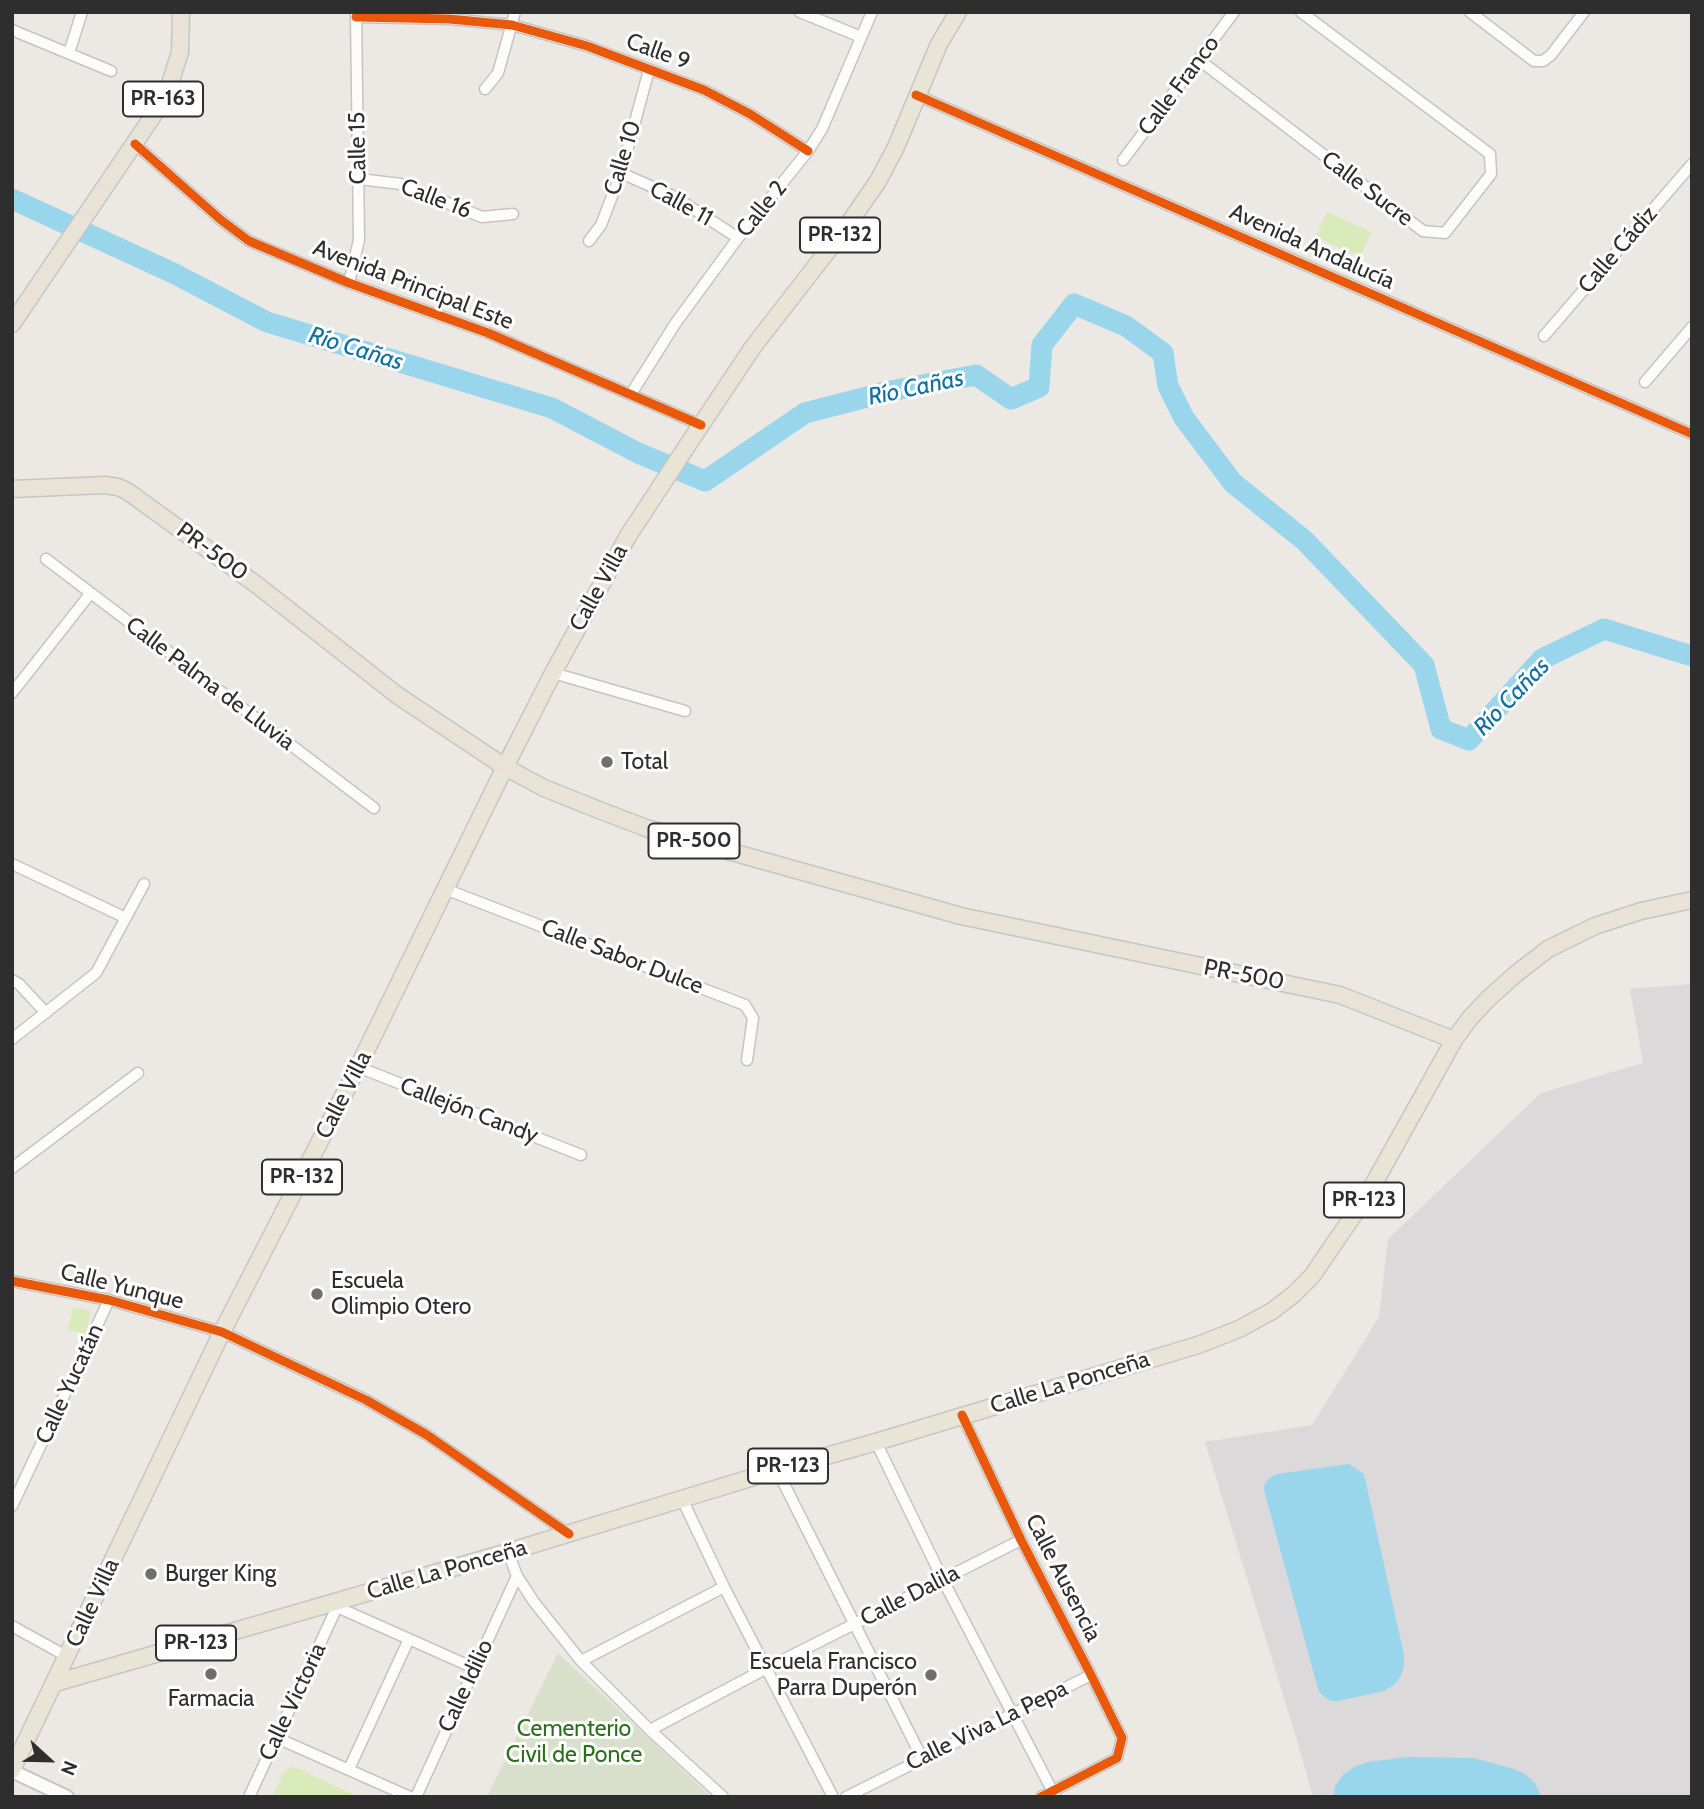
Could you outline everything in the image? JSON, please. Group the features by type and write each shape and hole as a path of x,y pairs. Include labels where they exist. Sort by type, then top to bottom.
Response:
{"highway":[{"name":"PR-163","path":"12,324 159,107 180,52 181,12"},
{"name":"PR-500","path":"12,489 105,485 127,491 257,586 397,695 505,767 544,788 646,828 961,916 1340,995 1454,1040"},
{"name":"PR-123","path":"1454,1040 1489,998 1548,949 1606,922 1692,900"}],"main road":[{"name":"PR-132","path":"701,425 753,347 847,226 878,181 896,146 939,44 958,12"},
{"name":"Calle Villa","path":"12,1771 222,1332 358,1067 553,673 628,536 701,425"},
{"name":"Calle La Ponceña","path":"55,1683 337,1604 1198,1345 1239,1329 1272,1311 1312,1276 1368,1194 1454,1040"}],"street":[{"path":"69,53 82,12"},
{"path":"485,89 498,73 515,12"},
{"path":"800,12 861,37"},
{"name":"Calle 2","path":"631,394 675,324 822,129 872,12"},
{"name":"Calle Franco","path":"1123,160 1234,12"},
{"name":"Calle Sucre","path":"1198,59 1423,231 1446,233 1491,174 1490,154 1301,12"},
{"path":"1470,12 1534,61 1543,61 1551,55 1584,12"},
{"name":"Calle 9","path":"356,15 512,25 587,46 704,90 750,114 808,151"},
{"name":"Calle 15","path":"349,283 359,240 356,15"},
{"path":"12,30 111,71"},
{"name":"Calle 10","path":"589,241 601,225 621,173 649,69"},
{"name":"Avenida Andalucía","path":"916,95 1692,434"},
{"name":"Avenida Principal Este","path":"135,144 220,220 249,241 349,283 488,333 701,425"},
{"name":"Calle Cádiz","path":"1544,336 1692,164"},
{"name":"Calle 11","path":"621,173 675,197 738,238"},
{"name":"Calle 16","path":"359,179 401,184 482,216 513,214"},
{"path":"1645,382 1692,327"},
{"name":"Calle Palma de Lluvia","path":"46,559 374,808"},
{"path":"12,693 90,594"},
{"path":"553,673 685,711"},
{"path":"12,864 126,918"},
{"path":"12,1039 96,973 144,884"},
{"name":"Calle Sabor Dulce","path":"445,889 745,1005 753,1018 747,1060"},
{"path":"12,980 46,1013"},
{"name":"Callejón Candy","path":"358,1067 581,1155"},
{"path":"12,1168 138,1073"},
{"name":"Calle Yunque","path":"12,1280 109,1300 222,1332 366,1400 427,1435 569,1534"},
{"name":"Calle Yucatán","path":"12,1506 109,1300"},
{"name":"Calle Ausencia","path":"962,1415 1021,1540 1122,1738 1117,1758 1054,1794"},
{"path":"876,1442 943,1580 1054,1794 1041,1797"},
{"path":"777,1470 922,1758"},
{"path":"681,1499 832,1797"},
{"name":"Calle Dalila","path":"650,1730 1021,1540"},
{"path":"508,1552 516,1576 581,1661 650,1730 723,1797"},
{"name":"Calle Idilio","path":"416,1797 516,1576"},
{"path":"581,1661 724,1587"},
{"path":"337,1604 474,1668"},
{"name":"Calle Victoria","path":"249,1797 337,1604"},
{"path":"12,1626 68,1657"},
{"path":"349,1769 409,1639"},
{"name":"Calle Viva La Pepa","path":"846,1797 1091,1675"},
{"path":"277,1738 410,1797"},
{"path":"12,1771 67,1797"}],"shaded area":[{"path":"1692,984 1692,1797 1313,1797 1205,1442 1312,1425 1379,1317 1388,1239 1541,1093 1643,1063 1630,989"}],"green space":[{"path":"1327,212 1372,232 1360,257 1316,237"},
{"path":"73,1307 91,1311 86,1334 68,1330"},
{"name":"Cementerio Civil de Ponce","path":"558,1653 708,1794 711,1797 487,1797"},
{"path":"290,1767 359,1797 272,1797 284,1772"}],"water":[{"path":"1349,1464 1364,1474 1404,1655 1404,1667 1394,1685 1384,1691 1331,1701 1318,1689 1264,1486 1269,1478 1277,1474"},
{"path":"1409,1757 1474,1758 1514,1769 1534,1782 1542,1797 1334,1797 1335,1786 1343,1775 1354,1767 1367,1762"}],"waterway":[{"name":"Río Cañas","path":"12,199 173,273 267,322 552,408 638,453 705,481 805,413 890,391 976,375 1011,399 1039,387 1042,345 1074,304 1126,326 1163,353 1168,386 1184,418 1233,483 1304,540 1424,665 1441,729 1469,740 1542,659 1604,629 1692,656"}],"cycle path":[{"path":"356,17 449,19 512,25 587,46 704,90 750,114 808,151"},
{"path":"916,95 1692,434"},
{"path":"135,144 221,220 249,241 349,283 488,333 701,425"},
{"path":"12,1281 109,1300 222,1332 366,1400 427,1435 569,1534"},
{"path":"962,1415 1021,1540 1122,1738 1117,1758 1041,1797"}],"place":[{"name":"Total","path":"607,762"},
{"name":"Escuela Olimpio Otero","path":"317,1294"},
{"name":"Burger King","path":"151,1574"},
{"name":"Farmacia","path":"211,1674"},
{"name":"Escuela Francisco Parra Duperón","path":"931,1675"}]}
